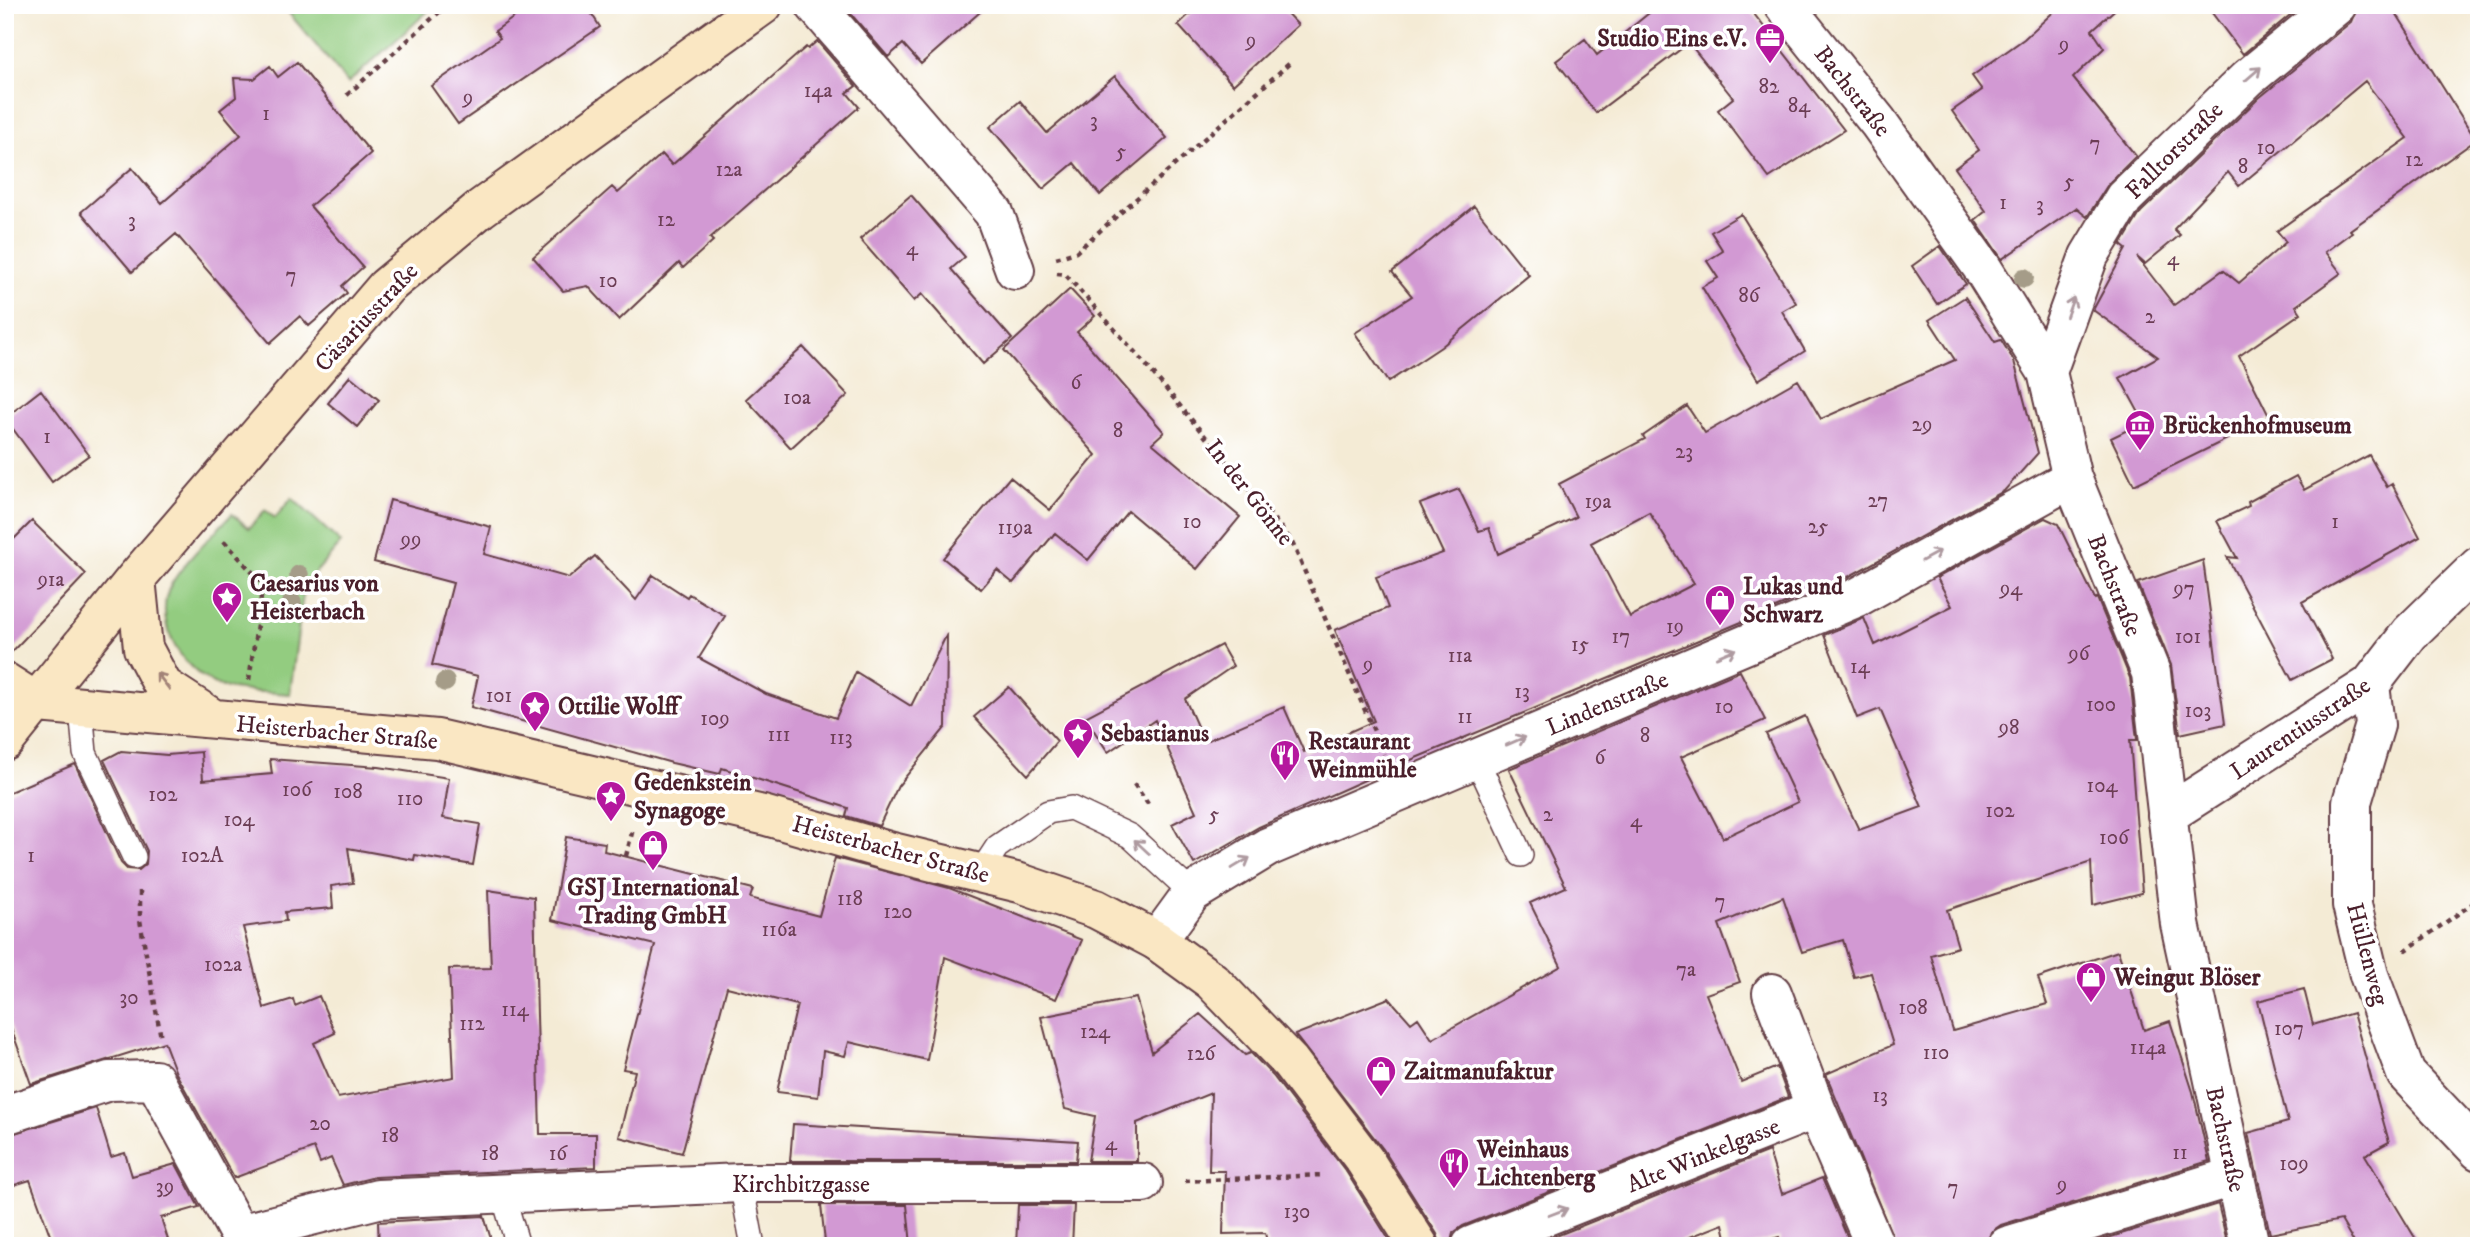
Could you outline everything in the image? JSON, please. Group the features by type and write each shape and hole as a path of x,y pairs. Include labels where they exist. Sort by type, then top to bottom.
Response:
{"main road":[{"name":"Cäsariusstraße","path":"5,741 136,578 386,287 480,209 763,5"},
{"name":"Heisterbacher Straße","path":"136,578 143,648 163,686 230,722"},
{"name":"Heisterbacher Straße","path":"5,682 38,703 437,739 763,815 892,852 980,873 1096,909 1157,941 1212,981 1290,1062 1365,1161 1419,1246"}],"street":[{"path":"815,5 994,213 1015,270"},
{"name":"Bachstraße","path":"1784,5 1878,122 1981,266 2048,372 2072,478 2151,673 2180,924 2250,1246"},
{"name":"Falltorstraße","path":"2048,372 2089,256 2124,198 2248,78 2337,5"},
{"name":"Lindenstraße","path":"1157,941 1192,894 1268,847 1858,597 2072,478"},
{"name":"Laurentiusstraße","path":"2166,815 2370,685 2410,633 2479,566"},
{"name":"Hüllenweg","path":"2370,685 2375,725 2352,802 2352,905 2369,975 2406,1074 2479,1151"},
{"path":"1772,993 1816,1109 1875,1246"},
{"path":"5,1115 109,1081 155,1080"},
{"name":"Kirchbitzgasse","path":"155,1080 241,1240 378,1199 741,1184 1143,1183"},
{"name":"Alte Winkelgasse","path":"1471,1246 1816,1109"},
{"path":"2007,1246 2235,1176"}],"lane":[{"path":"81,708 85,753 134,857"},
{"path":"1476,758 1521,855"},
{"path":"980,873 997,847 1048,812 1071,808 1130,836 1192,894"},
{"path":"741,1184 753,1246"},
{"path":"503,1195 518,1246"}],"path":[{"path":"347,95 447,5"},
{"path":"1015,270 1076,253 1290,63"},
{"name":"In der Gönne","path":"1015,270 1065,274 1133,350 1292,540 1400,790"},
{"path":"196,509 263,584 230,722"},
{"path":"134,857 141,873 140,920 162,1044 155,1080"},
{"path":"2369,975 2479,899"},
{"path":"1143,1183 1328,1174 1365,1161"}],"green space":[{"path":"282,5 435,5 348,83"},
{"path":"292,498 341,543 304,586 290,694 242,690 215,684 202,677 180,655 167,627 166,597 178,574 232,514 249,528 265,510 275,518"}],"building":[{"path":"531,5 586,5 600,27 458,124 431,86 500,38 495,31"},
{"path":"859,5 988,5 921,64 903,44 888,57 850,13"},
{"path":"1199,5 1279,5 1298,25 1233,85 1178,25"},
{"path":"1659,5 1747,5 1844,130 1769,178 1718,110 1733,98 1689,43 1596,113 1556,61 1585,39 1597,55"},
{"path":"2061,5 2120,5 2092,30 2104,48 2073,78 2136,156 2109,183 2087,217 2076,208 2002,259 1975,220 1986,211 1955,168 1979,150 1952,111 1982,90 1972,76 2024,39"},
{"path":"2206,5 2302,5 2243,54"},
{"path":"2358,5 2391,5 2476,140 2350,230 2352,232 2325,252 2341,273 2296,306 2301,313 2239,356 2270,418 2134,485 2111,438 2144,422 2120,378 2158,357 2093,310 2126,249 2121,245 2141,212 2259,98 2351,22","holes":["2365,81 2408,138 2277,231 2286,242 2239,283 2223,270 2174,305 2137,257 2145,264 2180,235 2174,229 2228,172 2239,186"]},
{"path":"817,41 856,86 847,93 859,107 710,238 713,241 683,268 679,263 619,320 588,286 563,291 533,257 612,187 618,193 662,154 672,165 806,47 808,49"},
{"path":"297,62 371,153 310,206 363,267 342,286 347,293 309,326 300,316 270,343 176,234 132,272 81,212 132,168 162,203 241,135 220,110 236,97 234,78 254,79 270,66 278,77"},
{"path":"1115,76 1167,138 1100,195 1074,163 1043,189 990,127 1020,101 1047,133"},
{"path":"911,195 965,257 951,269 1012,339 983,364 922,294 914,301 860,239"},
{"path":"1474,206 1529,275 1441,347 1388,382 1355,333 1412,296 1392,272"},
{"path":"1741,214 1796,303 1782,311 1805,351 1758,380 1702,287 1718,278 1707,261 1723,251 1711,232"},
{"path":"1940,246 1966,284 1937,304 1912,266"},
{"path":"1070,289 1095,316 1077,332 1164,432 1152,443 1240,517 1197,569 1128,511 1088,560 1055,533 1013,583 997,570 981,589 943,558 1010,477 1050,510 1096,455 1004,350"},
{"path":"1965,297 1995,342 2001,340 2014,361 2038,453 2004,491 1848,577 1807,595 1806,591 1787,603 1387,770 1259,827 1194,864 1172,824 1196,812 1155,720 1108,752 1085,717 1221,645 1233,666 1185,699 1204,742 1284,707 1304,752 1374,721 1335,630 1388,608 1376,577 1443,553 1420,504 1459,489 1479,531 1489,528 1498,554 1576,517 1559,484 1645,439 1643,436 1687,406 1705,433 1798,380 1821,419 1955,360 1929,320","holes":["1649,512 1694,584 1630,617 1591,543"]},
{"path":"803,347 848,395 791,448 746,399"},
{"path":"350,376 379,400 357,427 328,403"},
{"path":"41,390 89,455 52,482 5,418"},
{"path":"2369,455 2387,487 2392,484 2420,537 2302,602 2332,659 2292,680 2227,557 2237,558 2217,521 2249,506 2248,502 2296,476 2304,490"},
{"path":"390,500 491,527 484,554 569,578 595,556 636,600 653,575 687,597 689,594 725,616 699,658 766,694 836,718 856,672 911,706 947,634 946,727 898,786 879,826 846,816 848,808 722,768 720,774 672,763 471,707 478,676 432,665 453,583 374,562"},
{"path":"2045,518 2058,524 2095,599 2097,598 2130,678 2137,740 2130,740 2142,893 2093,905 2091,862 1947,910 1958,947 1931,955 1953,1031 2047,1004 2038,978 2118,951 2144,1030 2170,1021 2193,1092 2209,1161 2001,1225 1991,1232 1986,1246 1896,1246 1826,1074 1893,1045 1871,973 1854,977 1843,940 1802,952 1783,897 1719,924 1740,982 1706,994 1741,1082 1777,1067 1788,1097 1463,1226 1453,1233 1450,1246 1441,1246 1437,1234 1383,1149 1295,1035 1389,998 1411,1023 1418,1018 1432,1039 1561,966 1530,903 1566,887 1509,769 1740,671 1765,720 1681,757 1723,838 1798,802 1766,734 1805,716 1859,830 1922,807 1880,709 1857,718 1824,635 1864,618 1875,645 1952,606 1937,578"},
{"path":"32,521 86,574 5,659 5,548"},
{"path":"2203,560 2225,724 2180,734 2171,665 2138,583"},
{"path":"1009,687 1057,741 1028,775 974,717"},
{"path":"121,751 167,755 201,752 203,780 272,774 270,759 379,767 449,778 443,818 480,824 473,865 415,855 414,860 348,848 353,883 331,886 333,908 285,912 286,921 243,927 264,1008 293,999 295,1006 319,996 335,1033 314,1043 338,1098 454,1077 449,969 491,968 488,890 534,897 540,1134 596,1134 596,1167 375,1177 343,1185 331,1158 320,1163 314,1148 234,1178 176,1073 164,1042 31,1084 5,1011 5,794 75,764 121,863 127,869 139,870 146,864 147,851 104,760"},
{"path":"566,837 605,843 604,851 753,889 750,898 819,916 835,858 949,888 1082,940 1056,999 945,957 927,1060 849,1042 845,1056 823,1051 818,1097 777,1092 797,1005 727,987 682,1153 619,1137 635,1071 623,1069 655,945 552,920"},
{"path":"2304,989 2313,1025 2353,1013 2389,1142 2365,1155 2420,1246 2356,1246 2341,1220 2270,1234 2248,1133 2288,1122 2258,1001"},
{"path":"1136,998 1152,1052 1200,1014 1245,1055 1251,1053 1273,1076 1347,1173 1393,1246 1268,1246 1265,1233 1223,1234 1225,1171 1209,1171 1211,1093 1137,1123 1137,1161 1088,1161 1095,1116 1065,1109 1041,1017"},
{"path":"96,1108 111,1157 125,1153 132,1176 176,1164 199,1207 161,1218 170,1246 54,1246 30,1180 5,1188 5,1136"},
{"path":"793,1124 1078,1141 1076,1161 790,1161"},
{"path":"1769,1151 1782,1194 1822,1178 1851,1246 1782,1246 1779,1237 1747,1246 1728,1246 1723,1224 1667,1246 1531,1246"},
{"path":"2218,1204 2228,1246 2082,1246"},
{"path":"821,1205 907,1205 911,1245 830,1246 829,1242 825,1242"},
{"path":"1018,1205 1074,1205 1072,1246 1016,1246"},
{"path":"484,1216 493,1246 379,1246 378,1222"}],"place":[{"name":"Studio Eins e.V.","path":"1770,65"},
{"name":"Brückenhofmuseum","path":"2140,452"},
{"name":"Caesarius von Heisterbach","path":"227,624"},
{"name":"Lukas und Schwarz","path":"1720,627"},
{"name":"Ottilie Wolff","path":"535,733"},
{"name":"Sebastianus","path":"1078,760"},
{"name":"Restaurant Weinmühle","path":"1285,782"},
{"name":"Gedenkstein Synagoge","path":"611,823"},
{"name":"GSJ International Trading GmbH","path":"653,872"},
{"name":"Weingut Blöser","path":"2091,1004"},
{"name":"Zaitmanufaktur","path":"1381,1098"},
{"name":"Weinhaus Lichtenberg","path":"1454,1190"}]}
